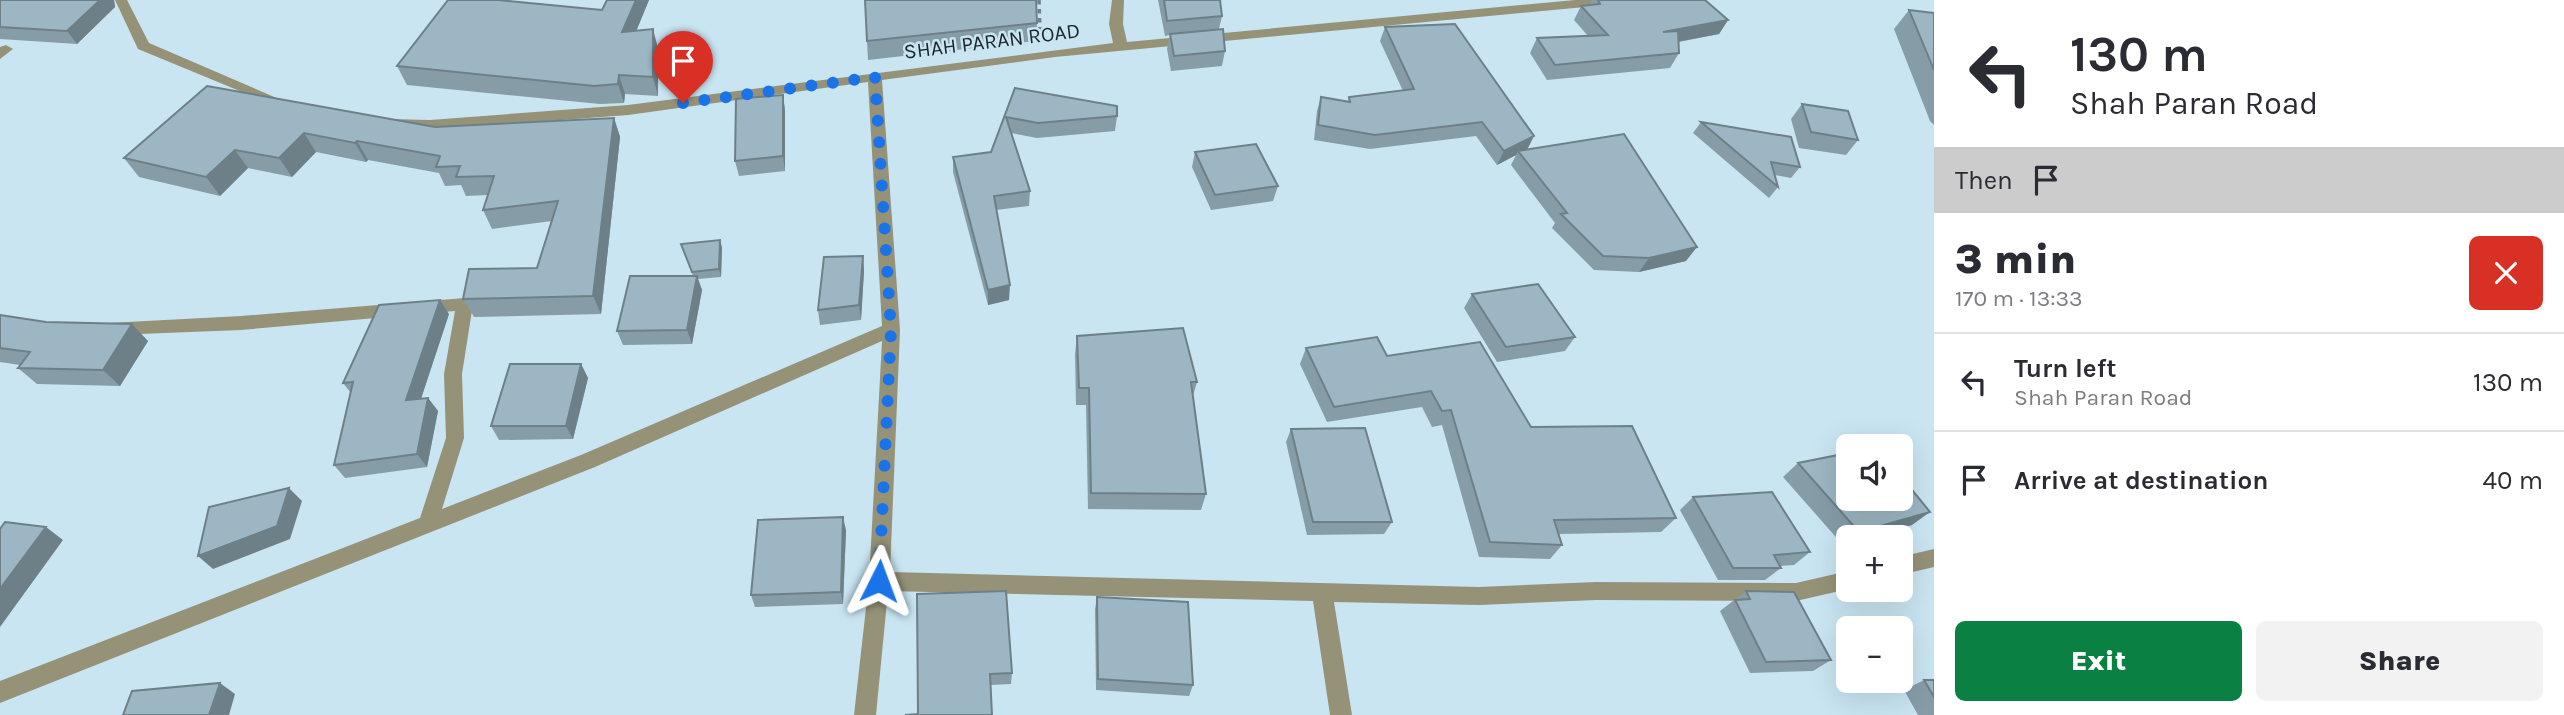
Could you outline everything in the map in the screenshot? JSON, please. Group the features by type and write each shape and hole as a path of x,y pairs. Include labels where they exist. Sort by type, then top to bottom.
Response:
{"street":[{"path":"121,0 143,46 302,111"},
{"path":"1118,0 1116,24 1121,47"},
{"name":"SHAH PARAN ROAD","path":"378,121 430,125 628,110 1041,55 1617,0"},
{"path":"866,715 879,581 891,330 875,77"},
{"path":"102,328 241,323 465,304 453,374 455,438 428,524"},
{"path":"0,692 589,461 891,330"},
{"path":"1913,563 1934,558"},
{"path":"879,581 1479,596 1596,591 1796,592 1836,583"},
{"path":"1322,592 1341,715"}],"path":[{"path":"1039,0 1041,55"}],"building":[{"path":"0,0 100,0 67,31 0,27"},
{"path":"448,0 498,0 602,10 607,0 636,0 622,32 653,29 653,77 619,75 618,84 594,86 397,66"},
{"path":"865,0 1036,0 1037,23 867,41"},
{"path":"1164,0 1220,0 1222,16 1167,21"},
{"path":"1598,0 1705,0 1728,20 1663,32 1678,31 1679,53 1555,65 1537,38 1608,35 1581,6 1600,4"},
{"path":"1909,10 1934,13 1934,70"},
{"path":"1455,24 1534,136 1504,151 1482,122 1375,135 1318,125 1321,97 1350,102 1349,97 1414,89 1385,27"},
{"path":"1223,29 1225,51 1174,56 1170,34"},
{"path":"207,86 435,127 614,118 593,296 463,299 469,269 537,268 558,201 483,210 494,176 456,177 460,166 436,167 440,156 304,133 279,158 235,150 206,177 124,158"},
{"path":"1015,88 1117,106 1117,116 1038,123 1006,117 1030,191 994,196 1010,285 988,290 953,157 991,152"},
{"path":"783,95 783,156 735,161 736,99"},
{"path":"1802,104 1848,111 1858,140 1811,132"},
{"path":"1701,122 1791,137 1800,167 1771,162 1778,187"},
{"path":"1624,134 1697,247 1649,258 1603,256 1561,214 1567,213 1518,151"},
{"path":"1256,144 1278,186 1215,195 1195,152"},
{"path":"720,240 719,269 692,272 681,244"},
{"path":"863,256 859,305 818,310 824,257"},
{"path":"630,276 697,276 687,330 617,331"},
{"path":"1538,284 1575,337 1506,347 1472,294"},
{"path":"440,300 406,400 428,398 417,454 334,465 353,382 343,383 379,305"},
{"path":"0,315 46,322 132,324 103,370 18,368 30,352 0,348"},
{"path":"1183,328 1197,382 1191,382 1206,494 1091,493 1089,388 1079,388 1077,336"},
{"path":"1377,337 1387,356 1480,342 1531,427 1632,426 1676,518 1554,520 1562,545 1490,542 1451,410 1442,411 1431,391 1334,407 1306,348"},
{"path":"510,364 581,364 566,426 491,426"},
{"path":"1365,428 1392,522 1313,522 1291,429"},
{"path":"1836,455 1836,506 1798,463"},
{"path":"289,488 277,526 198,556 209,507"},
{"path":"1913,491 1930,512 1884,525 1853,525 1840,511 1913,511"},
{"path":"1772,492 1810,552 1774,555 1781,568 1733,568 1693,497"},
{"path":"843,517 841,592 751,595 758,520"},
{"path":"5,522 46,527 0,589 0,529"},
{"path":"1006,591 1012,673 990,674 992,715 905,715 918,714 917,594"},
{"path":"1746,591 1794,592 1831,660 1766,662 1735,600 1750,599"},
{"path":"1097,597 1188,602 1193,685 1098,679"},
{"path":"1924,680 1934,680 1934,697"},
{"path":"220,683 209,715 123,715 132,691"}],"route":[{"path":"683,103 875,77 891,330 879,581"}]}
